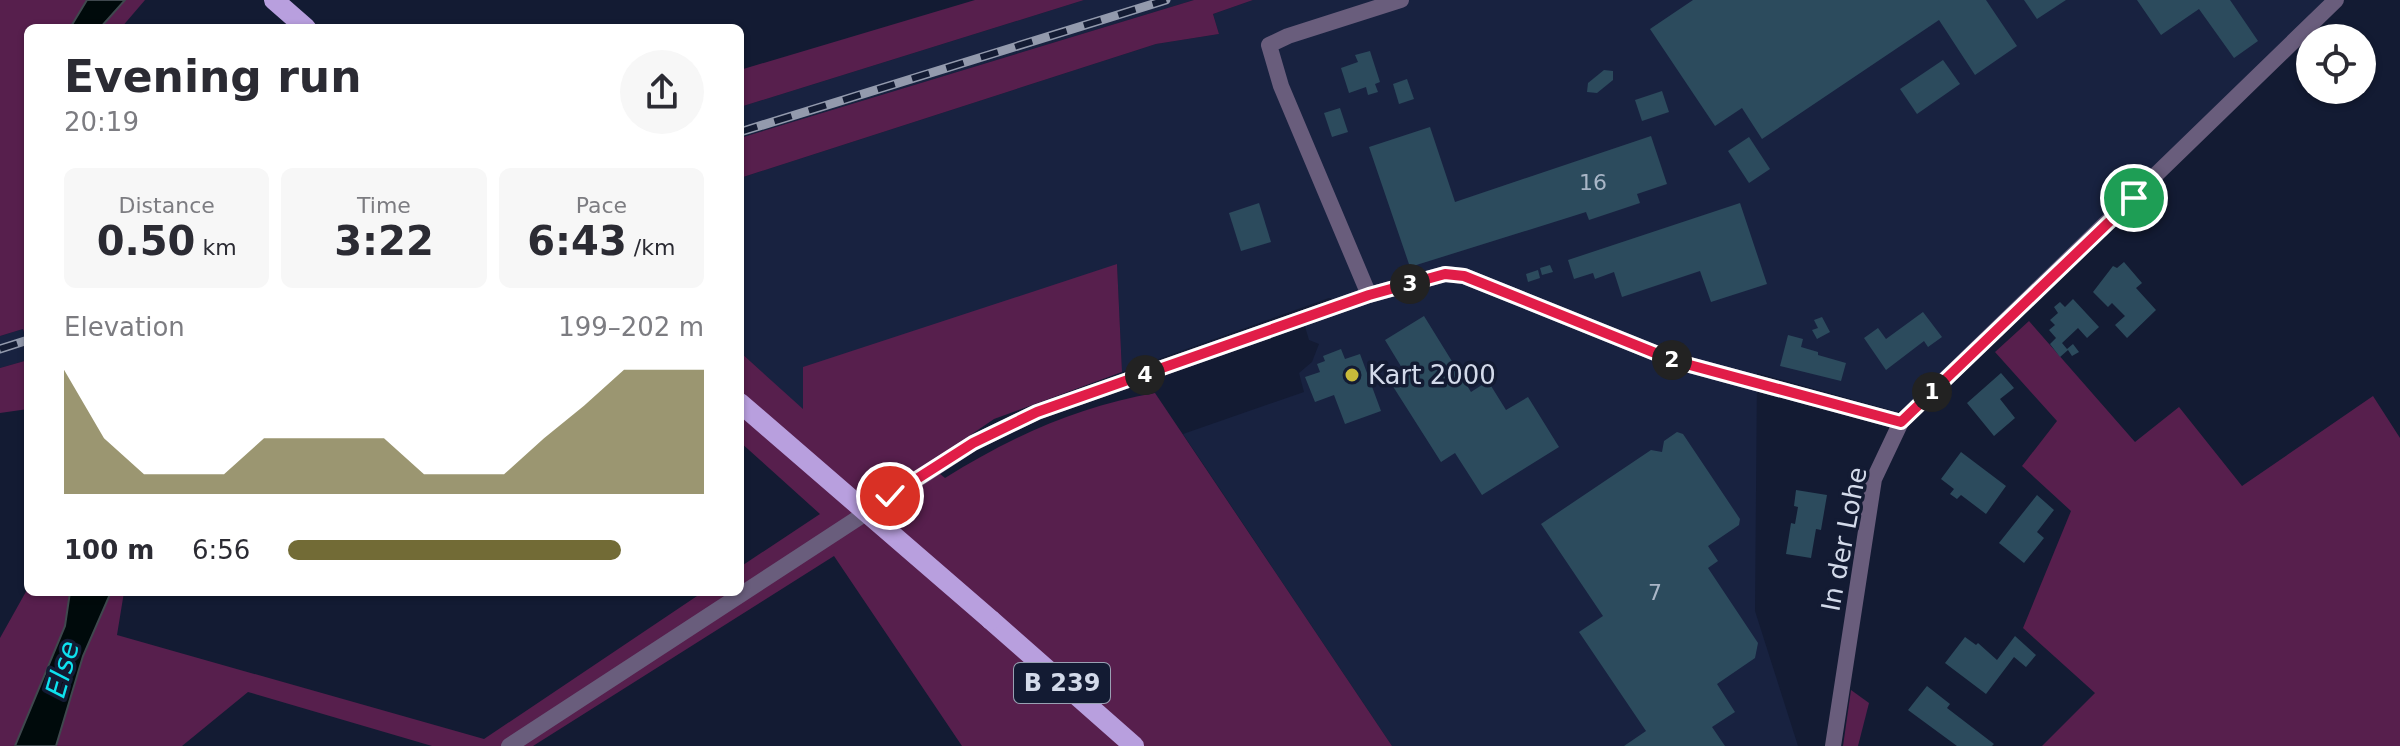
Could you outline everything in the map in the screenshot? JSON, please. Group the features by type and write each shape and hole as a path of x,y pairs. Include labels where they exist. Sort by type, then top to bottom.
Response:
{"main road":[{"path":"274,0 301,24"},
{"name":"B 239","path":"744,406 1134,746"}],"street":[{"path":"1369,295 1281,86 1269,45 1401,0"},
{"name":"In der Lohe","path":"1833,746 1874,479 1901,422 2336,0"},
{"path":"744,593 973,443 1037,412 1369,295 1445,274 1464,276 1675,361 1901,422"},
{"path":"509,746 739,596"}],"shaded area":[{"path":"0,0 87,0 72,24 24,24 24,332 23,329 0,336"},
{"path":"125,0 145,0 124,24 104,24"},
{"path":"975,0 1084,0 744,106 744,69"},
{"path":"1084,0 1194,0 744,137 744,106"},
{"path":"1194,0 1253,0 1213,14 1219,34 1156,44 744,177 744,137"},
{"path":"1253,0 2326,0 2301,24 2296,24 2296,29 1908,408 1897,412 1757,373 1755,611 1798,746 1392,746 1183,434 1304,392 1299,373 1312,362 1319,344 1309,340 1304,323 1352,306 1329,298 1122,372 1117,265 803,410 744,356 744,177 1156,44 1219,34 1213,14"},
{"path":"1117,264 1122,372 994,419 928,464 945,478 995,449 1046,425 1099,406 1155,393 1392,746 962,746 834,556 533,746 432,746 248,692 182,746 56,746 83,656 109,596 123,596 117,635 484,739 697,596 744,596 744,564 820,514 744,446 744,356 803,409 803,367"},
{"path":"2029,321 2135,442 2179,407 2242,486 2373,396 2400,438 2400,746 2042,746 2095,693 2023,628 2071,511 2022,466 2057,421 1995,352"},
{"path":"23,329 24,361 0,368 0,336"},
{"path":"24,361 24,410 0,413 0,368"},
{"path":"24,595 69,596 65,626 15,746 0,746 0,638"},
{"path":"1851,690 1869,703 1858,746 1843,746"}],"water":[{"path":"87,0 125,0 104,24 72,24"},
{"name":"Else","path":"69,596 109,596 83,656 56,746 15,746 65,626"}],"building":[{"path":"1693,0 1986,0 2017,46 1975,75 1939,20 1762,139 1742,108 1715,126 1650,29"},
{"path":"2024,0 2066,0 2037,19"},
{"path":"2137,0 2230,0 2258,41 2234,58 2199,9 2161,35"},
{"path":"1370,51 1380,82 1375,84 1378,92 1368,95 1366,87 1349,93 1341,68 1358,62 1355,55"},
{"path":"1943,60 1960,84 1917,114 1900,89"},
{"path":"1604,70 1613,71 1613,80 1597,93 1587,92 1588,83"},
{"path":"1407,79 1414,99 1399,104 1393,84"},
{"path":"1662,91 1669,112 1642,121 1635,100"},
{"path":"1340,108 1348,132 1332,137 1324,113"},
{"path":"1430,127 1455,202 1651,136 1667,184 1637,194 1640,203 1589,220 1586,212 1410,267 1369,147"},
{"path":"1749,137 1770,169 1749,183 1728,151"},
{"path":"1259,203 1271,242 1241,251 1229,213"},
{"path":"1740,203 1767,284 1711,302 1700,271 1622,297 1614,272 1595,279 1593,273 1574,279 1568,260"},
{"path":"2124,262 2142,283 2136,288 2156,310 2127,338 2115,325 2125,316 2112,303 2108,307 2093,292 2113,266 2117,268"},
{"path":"1550,265 1553,272 1542,275 1540,268"},
{"path":"1538,270 1540,278 1528,282 1526,274"},
{"path":"2073,299 2099,327 2087,338 2078,328 2062,343 2067,349 2073,344 2079,352 2072,356 2068,350 2060,357 2050,344 2056,338 2049,330 2055,325 2050,320 2058,313 2054,307 2060,302 2065,307"},
{"path":"1923,312 1942,337 1928,347 1924,341 1886,370 1864,338 1878,328 1886,339"},
{"path":"1424,316 1471,392 1488,381 1506,410 1528,397 1559,447 1482,495 1455,453 1441,462 1387,377 1402,368 1385,340"},
{"path":"1822,317 1830,332 1817,339 1812,330 1818,328 1814,320"},
{"path":"1788,335 1803,339 1801,347 1846,363 1841,381 1780,366"},
{"path":"1341,349 1345,359 1360,354 1381,411 1345,424 1334,395 1315,402 1305,377 1320,372 1317,364 1325,361 1323,356"},
{"path":"2001,373 2014,388 2000,399 2015,418 1994,436 1967,403"},
{"path":"1677,432 1683,434 1740,519 1739,525 1708,546 1718,561 1708,568 1758,643 1755,658 1717,684 1735,712 1712,727 1725,746 1624,746 1646,731 1579,632 1603,616 1541,524 1651,450 1662,452 1664,441"},
{"path":"1961,452 2006,486 1986,514 1961,495 1957,499 1950,494 1954,489 1941,479"},
{"path":"1796,490 1827,495 1821,530 1816,529 1811,558 1786,554 1791,523 1795,524 1798,507 1794,506"},
{"path":"2037,495 2054,510 2037,532 2044,538 2024,563 1999,543"},
{"path":"2015,636 2036,655 2026,667 2014,657 1986,694 1945,663 1965,637 1976,645 1978,643 1997,660"},
{"path":"1927,686 1950,704 1947,708 1994,744 1957,746 1908,710"}],"railway":[{"path":"744,131 1166,0"},
{"path":"0,349 24,341"}],"place":[{"name":"Kart 2000","path":"1352,375"}],"route":[{"path":"890,496 973,443 1037,412 1369,295 1445,274 1464,276 1675,361 1901,422 2134,198"}]}
